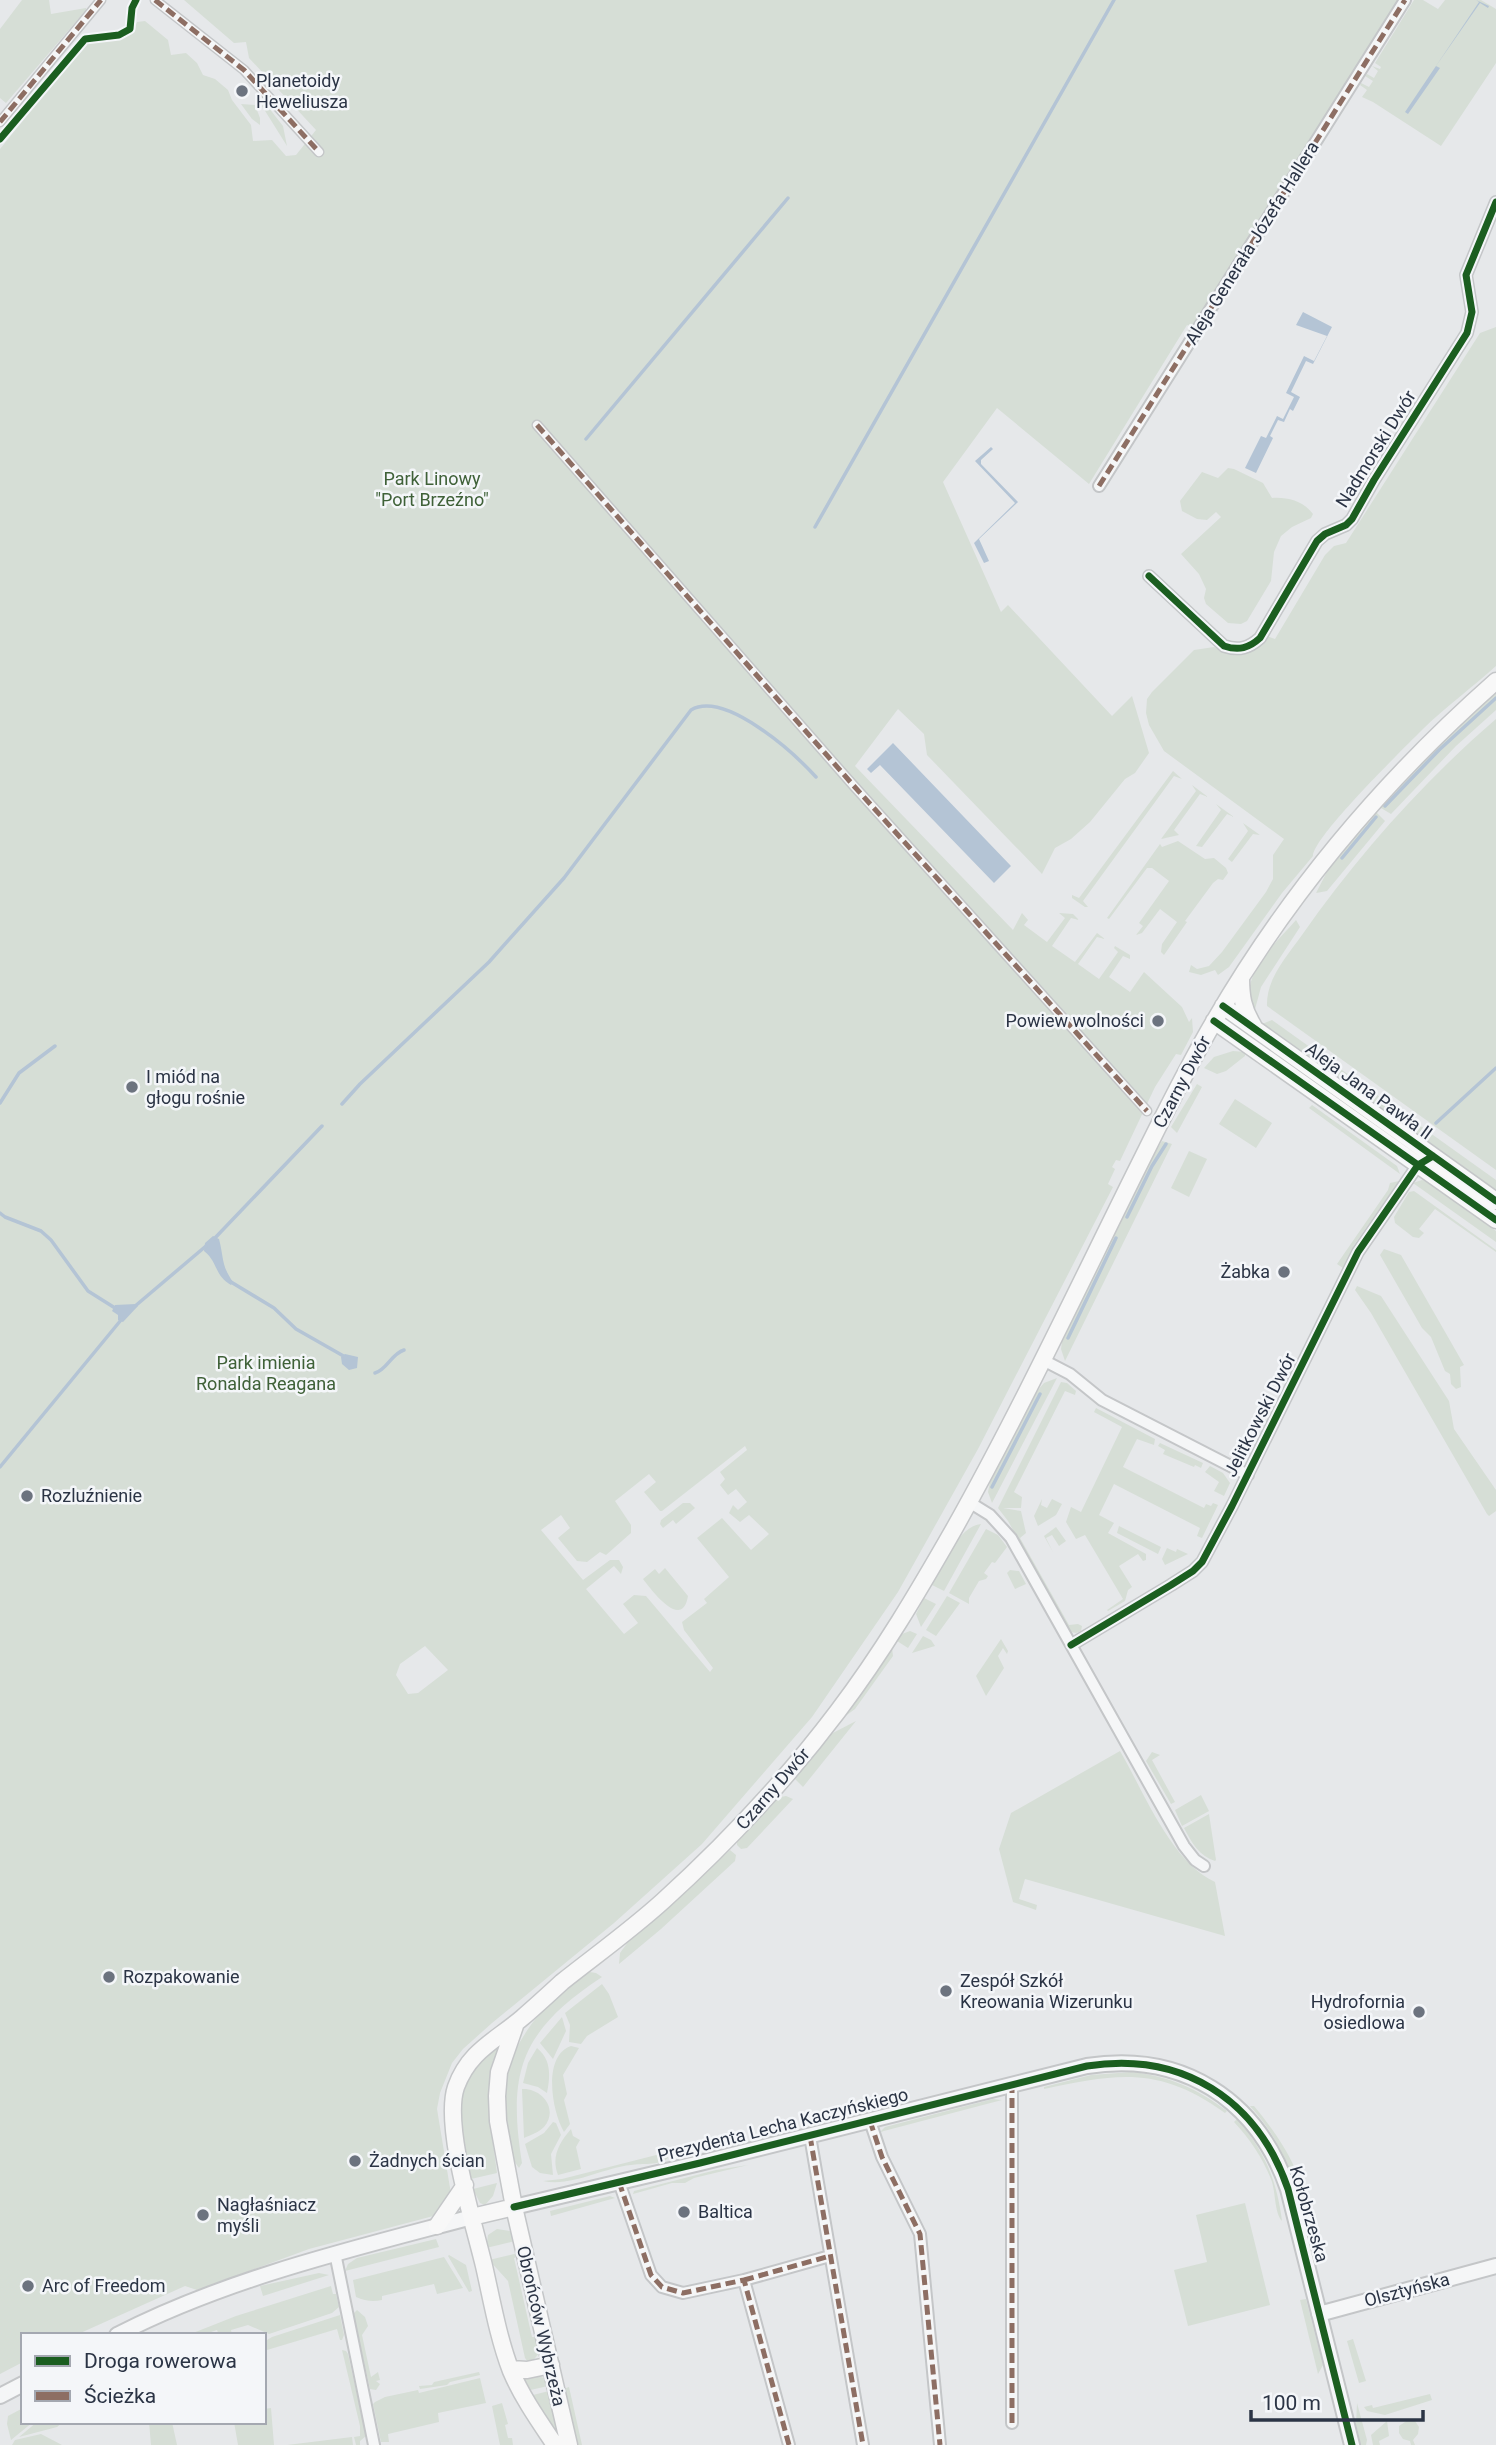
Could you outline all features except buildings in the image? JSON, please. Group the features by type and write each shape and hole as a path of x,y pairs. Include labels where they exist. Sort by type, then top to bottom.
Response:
{"main road":[{"name":"Czarny Dwór","path":"472,2217 452,2115 456,2086 476,2053 661,1903 708,1859 769,1796 830,1721 882,1651 969,1502 1043,1360 1165,1113 1223,1006 1300,891 1371,803 1431,740 1496,681"},
{"path":"1241,978 1244,1011 1254,1028"},
{"name":"Aleja Jana Pawła II","path":"1223,1006 1496,1201"},
{"name":"Aleja Jana Pawła II","path":"1214,1021 1496,1220"},
{"name":"Czarny Dwór","path":"514,2207 500,2134 497,2096 501,2063 516,2023"},
{"path":"437,2226 465,2185"},
{"name":"Prezydenta Lecha Kaczyńskiego","path":"472,2217 514,2207"},
{"name":"Obrońców Wybrzeża","path":"514,2207 569,2445"},
{"name":"Obrońców Wybrzeża","path":"472,2217 499,2332 511,2370 523,2395 555,2445"},
{"path":"511,2370 551,2365"}],"street":[{"path":"0,122 101,0"},
{"path":"155,0 244,70 319,152"},
{"name":"Aleja Generała Józefa Hallera","path":"1099,486 1405,0"},
{"name":"Nadmorski Dwór","path":"1149,576 1224,646 1239,649 1260,638 1317,541 1352,519 1467,333 1472,312 1466,275 1496,202"},
{"path":"537,425 858,791 1147,1111"},
{"name":"Jelitkowski Dwór","path":"1071,1645 1193,1571 1210,1549 1358,1252 1418,1165 1433,1156"},
{"path":"1043,1360 1070,1374 1102,1400 1248,1475"},
{"path":"969,1502 990,1515 1011,1538 1184,1846 1189,1854 1205,1866"},
{"name":"Kołobrzeska","path":"1059,2072 1102,2063 1130,2062 1159,2066 1199,2080 1222,2094 1244,2113 1268,2143 1283,2174 1352,2445"},
{"name":"Prezydenta Lecha Kaczyńskiego","path":"514,2207 810,2136 1059,2072"},
{"path":"1012,2084 1012,2423"},
{"name":"Prezydenta Lecha Kaczyńskiego","path":"870,2121 882,2157 920,2234 940,2445"},
{"name":"Prezydenta Lecha Kaczyńskiego","path":"810,2136 863,2445"},
{"path":"619,2182 651,2275 662,2287 683,2293 744,2280 830,2256"},
{"name":"Prezydenta Lecha Kaczyńskiego","path":"122,2333 206,2297 335,2253 472,2217"},
{"path":"335,2253 373,2445"},
{"name":"Olsztyńska","path":"1319,2314 1496,2266"},
{"path":"744,2280 789,2445"},
{"path":"0,2396 21,2385"}],"green space":[{"path":"22,0 49,0 51,14 86,10 6,103 0,98 0,29"},
{"path":"184,0 1400,0 1192,327 1187,325 1089,484 997,408 943,482 1001,612 1008,605 1112,716 1132,696 1149,753 1135,773 1125,779 1090,822 1071,839 1055,848 1042,874 927,755 924,734 898,709 855,766 1013,930 1022,913 1028,920 1024,925 1047,942 1065,918 1059,913 1073,914 1079,920 1071,918 1052,946 1075,962 1097,933 1105,939 1097,937 1078,964 1099,979 1118,952 1115,946 1130,955 1130,959 1123,956 1109,977 1130,992 1144,972 1182,1007 1189,1022 1192,1018 1193,1032 1181,1055 1176,1054 1155,1087 1120,1161 1116,1160 1112,1167 1115,1169 1108,1184 1113,1187 978,1449 898,1592 812,1717 702,1844 614,1923 492,2023 463,2049 452,2063 440,2093 437,2109 451,2194 437,2215 309,2249 197,2290 185,2286 80,2333 21,2333 21,2363 0,2374 0,149 84,45 122,37 134,29 137,22 145,21 168,40 171,55 186,53 197,63 203,75 215,79 228,90 232,100 251,125 253,141 272,140 286,156 296,155 316,130 249,58 246,42 234,43","holes":["745,1446 747,1450 720,1472 725,1479 720,1485 728,1495 736,1489 747,1502 738,1510 733,1505 729,1513 740,1522 749,1515 769,1534 751,1550 722,1518 697,1538 729,1577 704,1599 707,1603 682,1622 684,1630 713,1668 710,1672 646,1596 634,1595 623,1604 638,1623 624,1634 586,1589 614,1566 621,1574 623,1567 619,1560 610,1560 583,1580 541,1530 561,1515 570,1528 558,1538 577,1561 587,1562 600,1552 606,1555 631,1533 631,1525 615,1501 649,1474 656,1482 644,1492 662,1511","425,1646 448,1670 418,1693 408,1694 396,1675 400,1664"]},
{"path":"1414,0 1423,0 1438,9 1445,0 1481,0 1496,9 1496,63 1441,146 1362,97 1367,90 1361,83 1369,87 1373,81 1365,76 1367,74 1374,78 1378,71 1372,66 1380,69 1375,63"},
{"path":"265,103 283,126 287,146 262,106"},
{"path":"241,104 255,105 260,125 252,119"},
{"path":"1496,327 1496,666 1431,722 1343,812 1229,967 1218,975 1215,970 1201,975 1189,972 1191,965 1197,969 1209,966 1266,892 1273,879 1273,855 1284,839 1164,751 1149,725 1147,699 1194,650 1214,647 1229,654 1242,655 1254,649 1267,636 1275,639 1325,555 1334,546 1346,543 1480,333"},
{"path":"1228,468 1263,483 1272,498 1295,501 1313,514 1311,518 1281,536 1274,552 1271,581 1247,621 1241,624 1228,623 1206,604 1206,589 1199,574 1181,554 1221,517 1216,512 1207,520 1197,519 1182,511 1180,501 1202,472 1218,478"},
{"path":"1496,693 1496,710 1456,746 1391,814 1381,808 1423,761"},
{"path":"1496,719 1496,1170 1267,1006 1270,986 1278,968 1346,876 1417,794"},
{"path":"1173,771 1182,779 1174,776 1083,901 1088,907 1072,898 1072,895 1079,898"},
{"path":"1192,785 1208,797 1200,794 1174,830 1179,835 1161,839 1196,791"},
{"path":"1216,804 1234,817 1227,814 1202,847 1196,846 1221,810"},
{"path":"1373,813 1377,813 1385,821 1327,891 1316,893 1330,866"},
{"path":"1243,823 1260,835 1253,834 1232,862 1228,859 1248,831"},
{"path":"1178,841 1205,859 1214,858 1228,873 1223,880 1218,879 1213,883 1164,955 1161,952 1162,944 1177,922 1160,909 1142,933 1136,935 1143,926 1139,923 1169,881 1152,868 1147,868 1109,919 1107,918 1160,844 1162,847"},
{"path":"1296,920 1300,927 1261,987 1254,1013 1249,1000 1253,975 1268,951"},
{"path":"1272,1020 1496,1180 1496,1192 1262,1024"},
{"path":"1233,1051 1245,1052 1245,1056 1226,1071 1217,1074 1204,1068 1214,1057"},
{"path":"1197,1084 1202,1087 1177,1133 1171,1127"},
{"path":"1235,1099 1272,1123 1256,1148 1219,1124"},
{"path":"1312,1105 1397,1166 1400,1174 1309,1108"},
{"path":"1162,1141 1172,1144 1065,1361 1061,1349 1063,1334 1143,1172"},
{"path":"1189,1151 1207,1159 1189,1197 1171,1188"},
{"path":"1422,1180 1496,1231 1496,1242 1413,1183"},
{"path":"1399,1181 1354,1245 1343,1268 1337,1264 1388,1190 1390,1183"},
{"path":"1414,1191 1496,1252 1435,1209 1419,1229 1424,1233 1419,1238 1413,1237 1395,1223 1394,1217 1409,1192"},
{"path":"1384,1249 1401,1255 1464,1365 1460,1367 1461,1387 1456,1389 1451,1384 1450,1374 1445,1371 1431,1337 1422,1328 1380,1255"},
{"path":"1357,1286 1381,1296 1449,1401 1454,1429 1496,1490 1496,1511 1489,1516 1355,1290"},
{"path":"1057,1378 992,1503 988,1492 990,1482 1033,1396 1044,1383"},
{"path":"1061,1382 1067,1383 1076,1391 1075,1395 1065,1391 1014,1492 1022,1497 1021,1508 1003,1508 1021,1511 1026,1533 1020,1538 1069,1625 1082,1626 1081,1631 1076,1633 1067,1627 1008,1521 998,1508"},
{"path":"1096,1408 1155,1439 1154,1445 1137,1439 1123,1467 1204,1508 1206,1504 1218,1505 1202,1538 1197,1536 1200,1528 1114,1484 1099,1515 1114,1523 1108,1533 1146,1554 1146,1560 1143,1561 1138,1554 1119,1566 1132,1587 1128,1590 1125,1601 1108,1611 1123,1599 1085,1535 1076,1539 1066,1522 1071,1507 1081,1512 1122,1427 1094,1412"},
{"path":"1160,1443 1203,1463 1201,1468 1163,1454 1165,1450 1158,1446"},
{"path":"1210,1466 1223,1473 1230,1483 1224,1496 1214,1491 1219,1482 1205,1472"},
{"path":"1042,1499 1041,1505 1047,1508 1052,1499 1062,1504 1056,1515 1038,1526 1034,1516"},
{"path":"683,1503 690,1503 695,1508 676,1524 673,1520 663,1528 661,1520"},
{"path":"981,1524 944,1591 932,1585 958,1539 973,1526"},
{"path":"1119,1526 1161,1547 1158,1554 1117,1533"},
{"path":"1056,1527 1066,1541 1059,1546 1052,1535 1046,1538 1053,1552 1044,1536"},
{"path":"986,1529 998,1535 1007,1547 984,1573 988,1576 979,1581 969,1598 969,1604 949,1593"},
{"path":"1167,1548 1188,1554 1165,1565 1162,1559"},
{"path":"665,1568 688,1596 685,1606 679,1610 666,1604 643,1579 655,1569 659,1574"},
{"path":"1010,1570 1019,1571 1026,1584 1015,1589 1007,1573"},
{"path":"947,1596 960,1603 936,1636 926,1630"},
{"path":"924,1598 936,1604 921,1627 916,1614"},
{"path":"910,1631 917,1634 908,1648 897,1641 902,1634"},
{"path":"923,1636 935,1646 912,1653"},
{"path":"1001,1639 1008,1651 1007,1654 1003,1648 998,1656 1004,1668 986,1696 976,1676"},
{"path":"892,1648 893,1656 855,1709 840,1720"},
{"path":"856,1721 803,1787 795,1779 798,1772 829,1735"},
{"path":"1120,1751 1172,1843 1199,1872 1215,1882 1225,1936 1025,1879 1019,1899 1037,1905 1036,1910 1013,1902 999,1849 1011,1813"},
{"path":"1152,1752 1160,1755 1152,1760 1175,1802 1171,1804 1146,1761"},
{"path":"1201,1795 1209,1811 1182,1826 1175,1810"},
{"path":"786,1796 793,1799 747,1848 741,1849 737,1840 775,1798"},
{"path":"1209,1814 1215,1861 1200,1852 1184,1828"},
{"path":"730,1850 736,1855 735,1861 619,1964 620,1953 628,1942"},
{"path":"590,1972 602,1977 554,2015 526,2055 517,2102 522,2163 519,2168 509,2146 504,2102 507,2073 513,2056 522,2038 547,2006 561,1992"},
{"path":"602,1984 618,2017 587,2036 581,2044 569,2042 570,2025 565,2013"},
{"path":"562,2017 566,2031 553,2059 540,2043"},
{"path":"497,2042 501,2045 492,2076 490,2109 497,2173 471,2179 462,2138 461,2105 471,2075"},
{"path":"571,2046 579,2048 563,2075 567,2094 564,2100 570,2124 564,2132 553,2099 553,2072 562,2052"},
{"path":"537,2048 548,2063 547,2093 523,2083 528,2063"},
{"path":"1132,2072 1182,2085 1227,2111 1225,2113 1180,2087 1138,2077 1094,2079 1044,2089 1091,2075"},
{"path":"522,2089 542,2096 550,2113 544,2127 524,2138"},
{"path":"993,2099 1002,2100 880,2132 885,2127"},
{"path":"1250,2106 1254,2106 1263,2117 1294,2165 1305,2206 1276,2142"},
{"path":"1237,2119 1255,2142 1268,2166 1277,2192 1282,2221 1273,2184 1255,2149 1234,2122"},
{"path":"553,2122 561,2135 551,2154 553,2175 540,2173 532,2167 525,2144 544,2133"},
{"path":"571,2129 573,2136 580,2140 576,2147 581,2169 558,2175 555,2162 557,2151"},
{"path":"668,2152 668,2158 660,2162 620,2167 565,2181 543,2181 562,2179"},
{"path":"748,2165 633,2194 634,2191 716,2170"},
{"path":"497,2183 493,2196 485,2205 480,2203 473,2189"},
{"path":"610,2196 615,2198 551,2216 550,2211"},
{"path":"1245,2203 1270,2305 1188,2326 1174,2270 1207,2262 1196,2215"},
{"path":"497,2229 510,2231 515,2241 486,2248 488,2235"},
{"path":"436,2239 439,2247 345,2271 348,2264 357,2258"},
{"path":"518,2253 519,2256 514,2258 532,2337 538,2337 540,2352 531,2363 525,2358 508,2281 489,2260"},
{"path":"449,2255 466,2265 472,2291 469,2292"},
{"path":"444,2257 463,2288 437,2294 434,2284 382,2296 379,2301 356,2297 353,2280"},
{"path":"319,2273 329,2275 263,2296 260,2286"},
{"path":"331,2286 339,2307 332,2313 269,2334 248,2325 231,2330 232,2333 218,2333 217,2330 193,2333 236,2316"},
{"path":"1306,2299 1323,2365 1318,2374 1300,2300"},
{"path":"357,2310 365,2317 368,2326 362,2335 371,2377 378,2372 380,2380 376,2381 380,2384 376,2390 370,2389 355,2321 354,2313"},
{"path":"340,2315 344,2335 342,2340 337,2329 266,2349 267,2340 272,2337"},
{"path":"1353,2339 1366,2381 1359,2383 1347,2341"},
{"path":"342,2350 348,2354 366,2436 360,2441 360,2445 356,2445 354,2437 360,2436 360,2426"},
{"path":"479,2372 480,2375 447,2385 420,2389 419,2386 432,2385 434,2382"},
{"path":"540,2376 548,2386 526,2391 520,2377"},
{"path":"480,2378 486,2403 438,2413 439,2422 388,2434 389,2442 381,2442 373,2404 375,2402 385,2397 418,2390 419,2393"},
{"path":"569,2387 582,2445 576,2445 563,2389"},
{"path":"549,2391 561,2445 529,2396"},
{"path":"1430,2394 1432,2400 1385,2415 1367,2411 1364,2407 1372,2405 1373,2408"},
{"path":"502,2403 508,2424 505,2425 508,2438 512,2438 513,2445 500,2445 492,2406"},
{"path":"1357,2403 1366,2445 1361,2445 1356,2425"},
{"path":"271,2408 274,2445 238,2445 234,2424 266,2424 266,2409"},
{"path":"21,2409 21,2424 31,2424 11,2440 7,2424 8,2416"},
{"path":"1408,2420 1415,2421 1419,2427 1413,2440 1415,2445 1403,2439 1399,2433 1399,2426"},
{"path":"1387,2421 1389,2436 1379,2441 1380,2445 1373,2445 1371,2435"},
{"path":"35,2424 61,2424 57,2427 19,2437"},
{"path":"149,2424 172,2424 177,2445 151,2445"},
{"path":"41,2434 62,2445 12,2445 15,2440"},
{"path":"352,2437 353,2445 287,2445"}],"water":[{"path":"1476,0 1489,6 1488,8 1480,3 1436,66 1440,68 1408,114 1405,112 1479,2"},
{"path":"1303,312 1332,327 1313,364 1306,361 1291,392 1300,397 1284,422 1278,420 1270,436 1273,438 1256,473 1245,468 1261,436 1266,438 1277,416 1283,419 1294,397 1286,393 1304,356 1314,361 1327,336 1296,325"},
{"path":"991,447 993,449 981,460 981,464 1018,502 979,539 989,561 984,563 974,543 1015,503 975,461"},
{"path":"893,743 1011,866 994,883 880,765 871,773 867,769"},
{"path":"213,1236 219,1239 225,1266 233,1282 231,1285 204,1251 205,1243"},
{"path":"115,1305 138,1306 123,1322 118,1320 118,1315 112,1311"},
{"path":"345,1354 358,1357 357,1368 349,1370 342,1364 341,1357"}],"waterway":[{"path":"815,527 1114,0"},
{"path":"586,439 788,198"},
{"path":"1385,806 1439,750 1496,698"},
{"path":"342,1104 489,962 564,878 691,710 705,706 740,716 776,740 816,777"},
{"path":"1342,858 1376,817"},
{"path":"0,1103 19,1073 55,1046"},
{"path":"1436,1123 1496,1068"},
{"path":"214,1239 322,1126"},
{"path":"1127,1217 1166,1144"},
{"path":"0,1213 41,1231 51,1240 88,1291 115,1308"},
{"path":"1068,1338 1116,1238"},
{"path":"134,1307 206,1246"},
{"path":"231,1282 274,1308 296,1329 347,1358"},
{"path":"0,1467 121,1320"},
{"path":"375,1373 404,1350"},
{"path":"992,1487 1040,1394"}],"marked path":[{"path":"0,122 101,0"},
{"path":"155,0 244,70 319,152"},
{"path":"1099,486 1405,0"},
{"path":"537,425 853,785 1147,1111"},
{"path":"1012,2084 1012,2423"},
{"path":"870,2121 882,2157 920,2234 940,2445"},
{"path":"810,2136 863,2445"},
{"path":"619,2182 651,2275 662,2287 683,2293 744,2280 789,2445"},
{"path":"744,2280 830,2256"}],"cycle path":[{"path":"0,139 85,39 119,35 130,29 132,8 136,0"},
{"path":"1149,576 1224,646 1244,648 1260,638 1317,541 1352,519 1467,333 1472,312 1466,275 1496,202"},
{"path":"1223,1006 1496,1201"},
{"path":"1214,1021 1496,1220"},
{"path":"1071,1645 1171,1585 1202,1562 1358,1252 1418,1165 1433,1156"},
{"path":"514,2207 1087,2066 1122,2063 1154,2066 1184,2075 1212,2088 1236,2107 1257,2130 1274,2157 1288,2189 1352,2445"}],"place":[{"name":"Planetoidy Heweliusza","path":"242,91"},
{"name":"Powiew wolności","path":"1158,1021"},
{"name":"I miód na głogu rośnie","path":"132,1087"},
{"name":"Żabka","path":"1284,1272"},
{"name":"Rozluźnienie","path":"27,1496"},
{"name":"Rozpakowanie","path":"109,1977"},
{"name":"Zespół Szkół Kreowania Wizerunku","path":"946,1991"},
{"name":"Hydrofornia osiedlowa","path":"1419,2012"},
{"name":"Żadnych ścian","path":"355,2161"},
{"name":"Baltica","path":"684,2212"},
{"name":"Nagłaśniacz myśli","path":"203,2215"},
{"name":"Arc of Freedom","path":"28,2286"}],"park label":[{"name":"Park Linowy \"Port Brzeźno\"","path":"432,489"},
{"name":"Park imienia Ronalda Reagana","path":"266,1373"}]}
